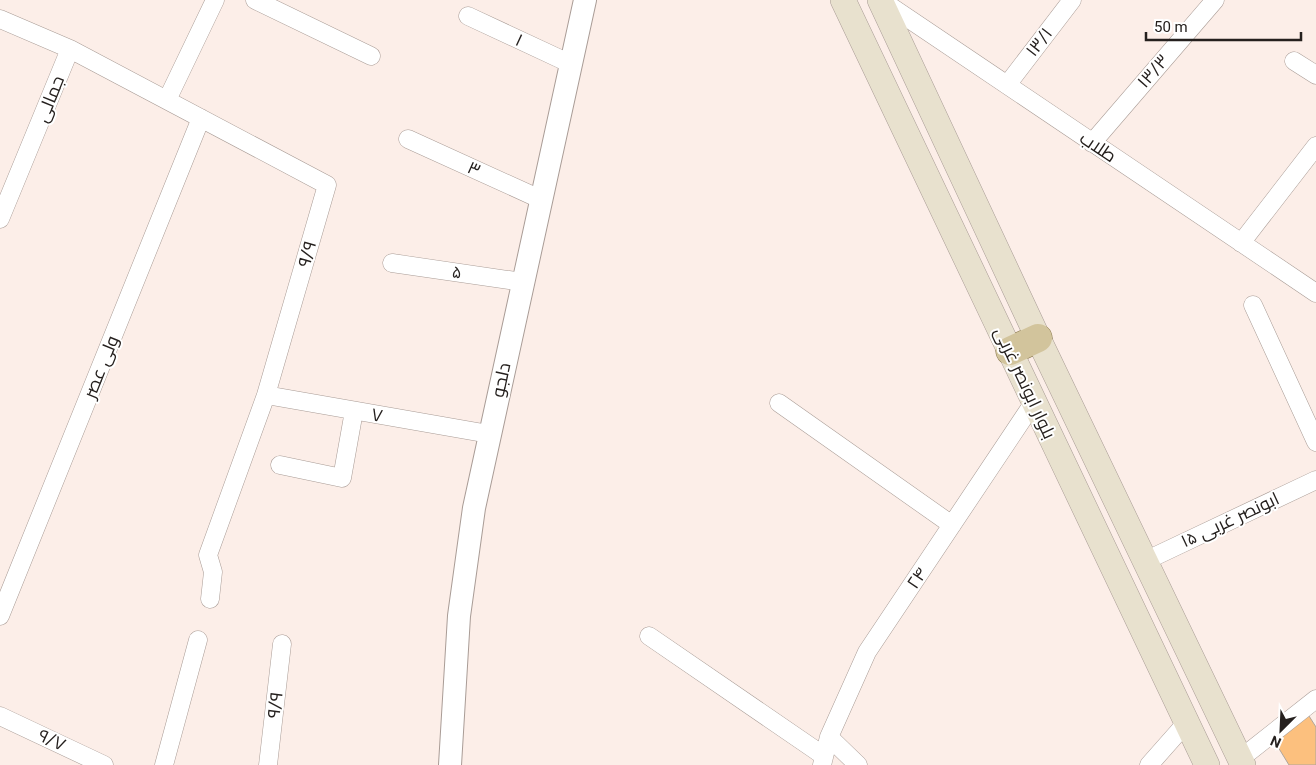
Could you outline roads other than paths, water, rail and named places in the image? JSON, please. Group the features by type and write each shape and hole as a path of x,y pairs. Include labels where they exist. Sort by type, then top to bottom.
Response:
{"main road":[{"name":"بلوار ابونصر غربی","path":"843,0 1207,765"},
{"name":"بلوار ابونصر غربی","path":"880,0 1038,338 1242,762"},
{"path":"1010,352 1038,338"}],"street":[{"path":"167,100 214,0"},
{"path":"255,0 370,56"},
{"name":"دلجو","path":"450,765 459,616 474,508 585,0"},
{"name":"طلاب","path":"880,0 1316,293"},
{"name":"۱۳/۱","path":"1007,85 1072,0"},
{"name":"۱۳/۳","path":"1092,143 1215,0"},
{"name":"۱","path":"468,16 571,64"},
{"path":"0,19 70,49"},
{"name":"۹/۹","path":"70,49 327,185 266,395 208,555 213,572 210,599"},
{"name":"جمالی","path":"0,219 70,49"},
{"path":"1294,61 1316,75"},
{"name":"ولی عصر","path":"0,616 201,118"},
{"name":"۳","path":"408,139 540,199"},
{"path":"1241,243 1316,146"},
{"name":"۵","path":"392,263 522,282"},
{"path":"1253,305 1316,442"},
{"name":"۷","path":"266,395 489,434"},
{"name":"۲۴","path":"823,760 829,737 867,652 1034,402"},
{"path":"779,403 952,525"},
{"path":"280,465 342,478 354,411"},
{"name":"ابونصر غربی ۱۵","path":"1145,561 1316,480"},
{"path":"649,636 823,760"},
{"path":"164,765 198,640"},
{"name":"۹/۹","path":"268,765 282,644"},
{"path":"1242,762 1316,699"},
{"name":"۹/۷","path":"0,716 104,765"},
{"path":"1149,765 1187,722"},
{"path":"829,737 858,765"}]}
